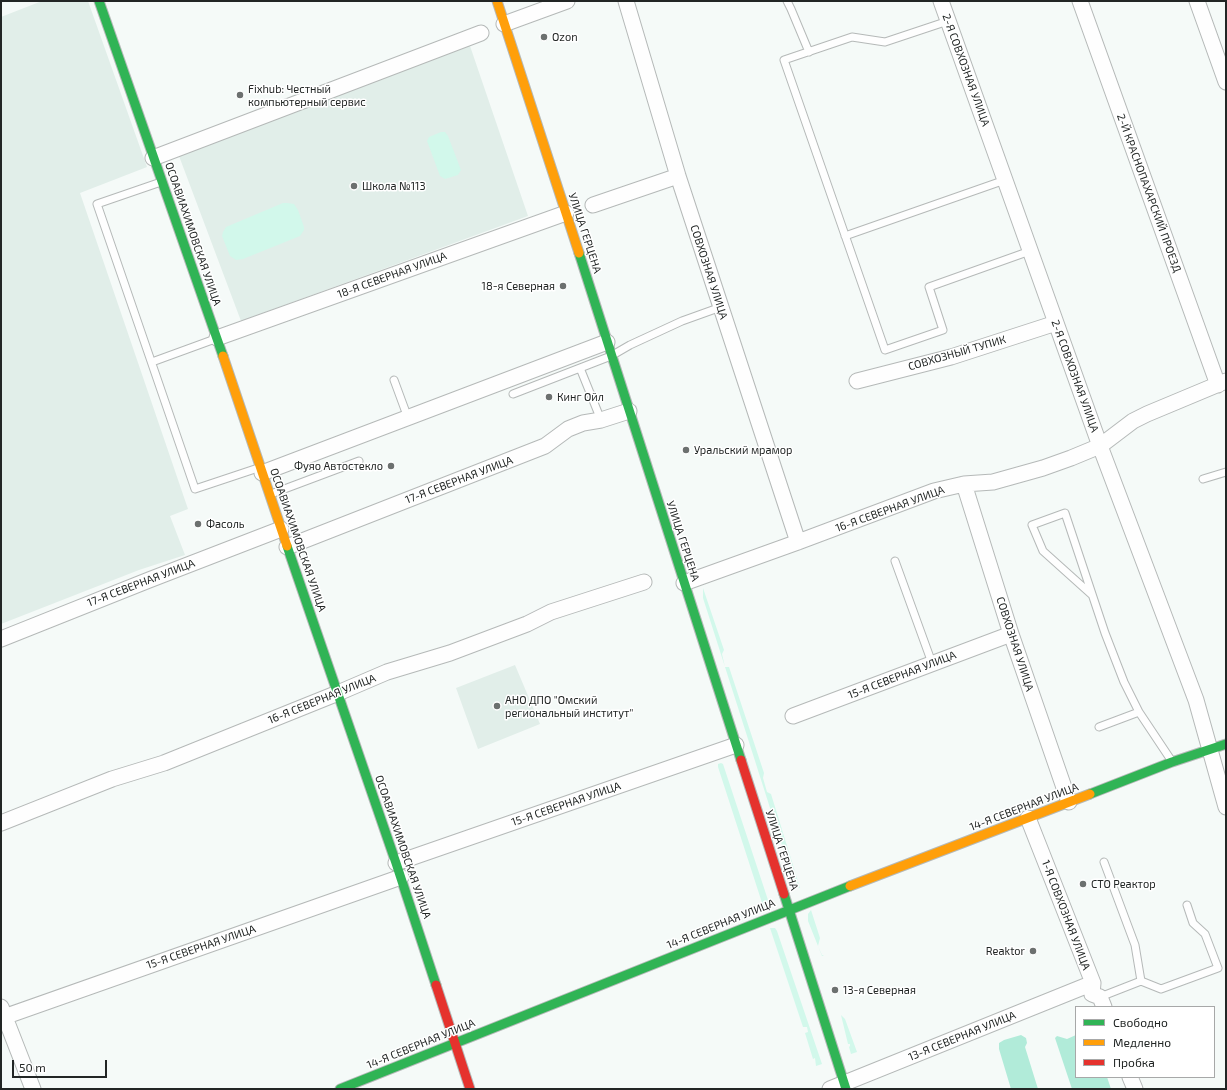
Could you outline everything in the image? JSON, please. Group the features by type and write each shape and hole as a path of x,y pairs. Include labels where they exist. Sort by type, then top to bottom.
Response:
{"street":[{"name":"ОСОАВИАХИМОВСКАЯ УЛИЦА","path":"99,1 217,338 269,495 398,870 470,1089"},
{"name":"УЛИЦА ГЕРЦЕНА","path":"497,1 788,909 840,1087"},
{"path":"504,24 567,1"},
{"name":"СОВХОЗНАЯ УЛИЦА","path":"626,1 678,176 798,542"},
{"name":"2-Я СОВХОЗНАЯ УЛИЦА","path":"941,1 1100,446 1196,700 1210,749"},
{"name":"2-Й КРАСНОПАХАРСКИЙ ПРОЕЗД","path":"1080,1 1222,383"},
{"path":"1197,1 1226,82"},
{"path":"153,158 481,33"},
{"path":"593,205 678,176"},
{"name":"18-Я СЕВЕРНАЯ УЛИЦА","path":"217,338 566,213"},
{"name":"СОВХОЗНЫЙ ТУПИК","path":"857,381 951,357 1056,323"},
{"path":"261,470 609,349"},
{"name":"16-Я СЕВЕРНАЯ УЛИЦА","path":"684,583 934,491 964,484 993,482 1050,465 1100,446 1133,421 1222,383"},
{"name":"17-Я СЕВЕРНАЯ УЛИЦА","path":"287,547 545,446 568,429 583,423 601,420 629,411"},
{"name":"СОВХОЗНАЯ УЛИЦА","path":"964,484 1010,634 1069,802"},
{"name":"17-Я СЕВЕРНАЯ УЛИЦА","path":"1,639 141,582 281,529"},
{"name":"16-Я СЕВЕРНАЯ УЛИЦА","path":"1,822 112,779 164,762 387,672 450,653 526,624 552,612 644,582"},
{"name":"15-Я СЕВЕРНАЯ УЛИЦА","path":"793,716 1010,634"},
{"name":"14-Я СЕВЕРНАЯ УЛИЦА","path":"340,1089 745,928 788,909 1172,762 1226,744"},
{"name":"15-Я СЕВЕРНАЯ УЛИЦА","path":"2,1014 736,745"},
{"path":"1210,749 1226,807"},
{"name":"1-Я СОВХОЗНАЯ УЛИЦА","path":"1028,818 1093,984 1092,994 1102,1002"},
{"name":"13-Я СЕВЕРНАЯ УЛИЦА","path":"840,1087 1093,984"},
{"path":"2,1014 33,1089"},
{"path":"1130,1078 1135,1089"}],"lane":[{"path":"787,1 809,52"},
{"path":"948,21 885,42 852,37 784,60 884,350 943,330 929,287 1030,251"},
{"path":"845,236 1005,180"},
{"path":"162,182 97,204 195,489 261,470"},
{"path":"513,394 580,368 609,349 630,345 682,321 721,307"},
{"path":"152,362 217,338"},
{"path":"580,368 601,420"},
{"path":"394,380 408,418"},
{"path":"269,495 359,461"},
{"path":"1203,479 1226,472"},
{"path":"1092,595 1043,551 1032,525 1064,513 1124,682 1139,712 1172,762"},
{"path":"895,561 932,663"},
{"path":"1099,727 1139,712"},
{"path":"1104,862 1135,945 1141,981"},
{"path":"1141,981 1161,989 1218,968 1205,934 1193,923 1187,905"},
{"path":"1102,1002 1141,981"}],"shaded area":[{"path":"42,1 88,1 147,167 80,193 188,509 170,516 185,555 139,570 1,624 1,17"},
{"name":"Школа №113","path":"469,43 528,216 241,321 179,156"},
{"name":"АНО ДПО \"Омский региональный институт\"","path":"515,665 540,724 478,749 456,688"}],"green space":[{"path":"445,132 448,136 461,170 458,175 445,179 440,176 427,141 429,137"},
{"path":"283,203 294,204 298,210 304,227 304,230 300,236 243,259 236,260 230,256 222,236 226,227"},
{"path":"703,588 724,650 722,654 725,667 703,598"},
{"path":"725,667 729,667 764,773 763,778 767,792 771,794 800,888 798,888 793,880"},
{"path":"718,764 723,764 768,900 765,912 718,767"},
{"path":"811,910 820,938 818,946 808,921 808,914"},
{"path":"770,928 775,928 777,931 822,1064 816,1066 815,1058 813,1059 805,1033 808,1032 807,1027 803,1027"},
{"path":"841,1015 845,1019 857,1052 851,1054 849,1047 850,1044 848,1044"},
{"path":"1021,1035 1026,1038 1027,1043 1025,1047 1038,1089 1011,1089 999,1049 999,1043"},
{"path":"1075,1035 1075,1078 1107,1078 1111,1089 1072,1089 1055,1038 1057,1036 1067,1039"}],"traffic: fast":[{"path":"99,1 223,356"},
{"path":"579,253 741,760"},
{"path":"287,546 396,863 436,985"},
{"path":"1090,794 1172,762 1226,744"},
{"path":"340,1089 850,886"},
{"path":"784,894 846,1089"}],"traffic: slow":[{"path":"497,1 579,253"},
{"path":"223,356 287,546"},
{"path":"850,886 1090,794"}],"traffic: jam":[{"path":"741,760 784,894"},
{"path":"436,985 470,1089"}],"place":[{"name":"Ozon","path":"544,37"},
{"name":"Fixhub: Честный компьютерный сервис","path":"240,95"},
{"name":"Школа №113","path":"354,186"},
{"name":"18-я Северная","path":"563,286"},
{"name":"Кинг Ойл","path":"549,397"},
{"name":"Уральский мрамор","path":"686,450"},
{"name":"Фуяо Автостекло","path":"391,466"},
{"name":"Фасоль","path":"198,524"},
{"name":"АНО ДПО \"Омский региональный институт\"","path":"497,706"},
{"name":"СТО Реактор","path":"1083,884"},
{"name":"Reaktor","path":"1033,951"},
{"name":"13-я Северная","path":"835,990"}]}
